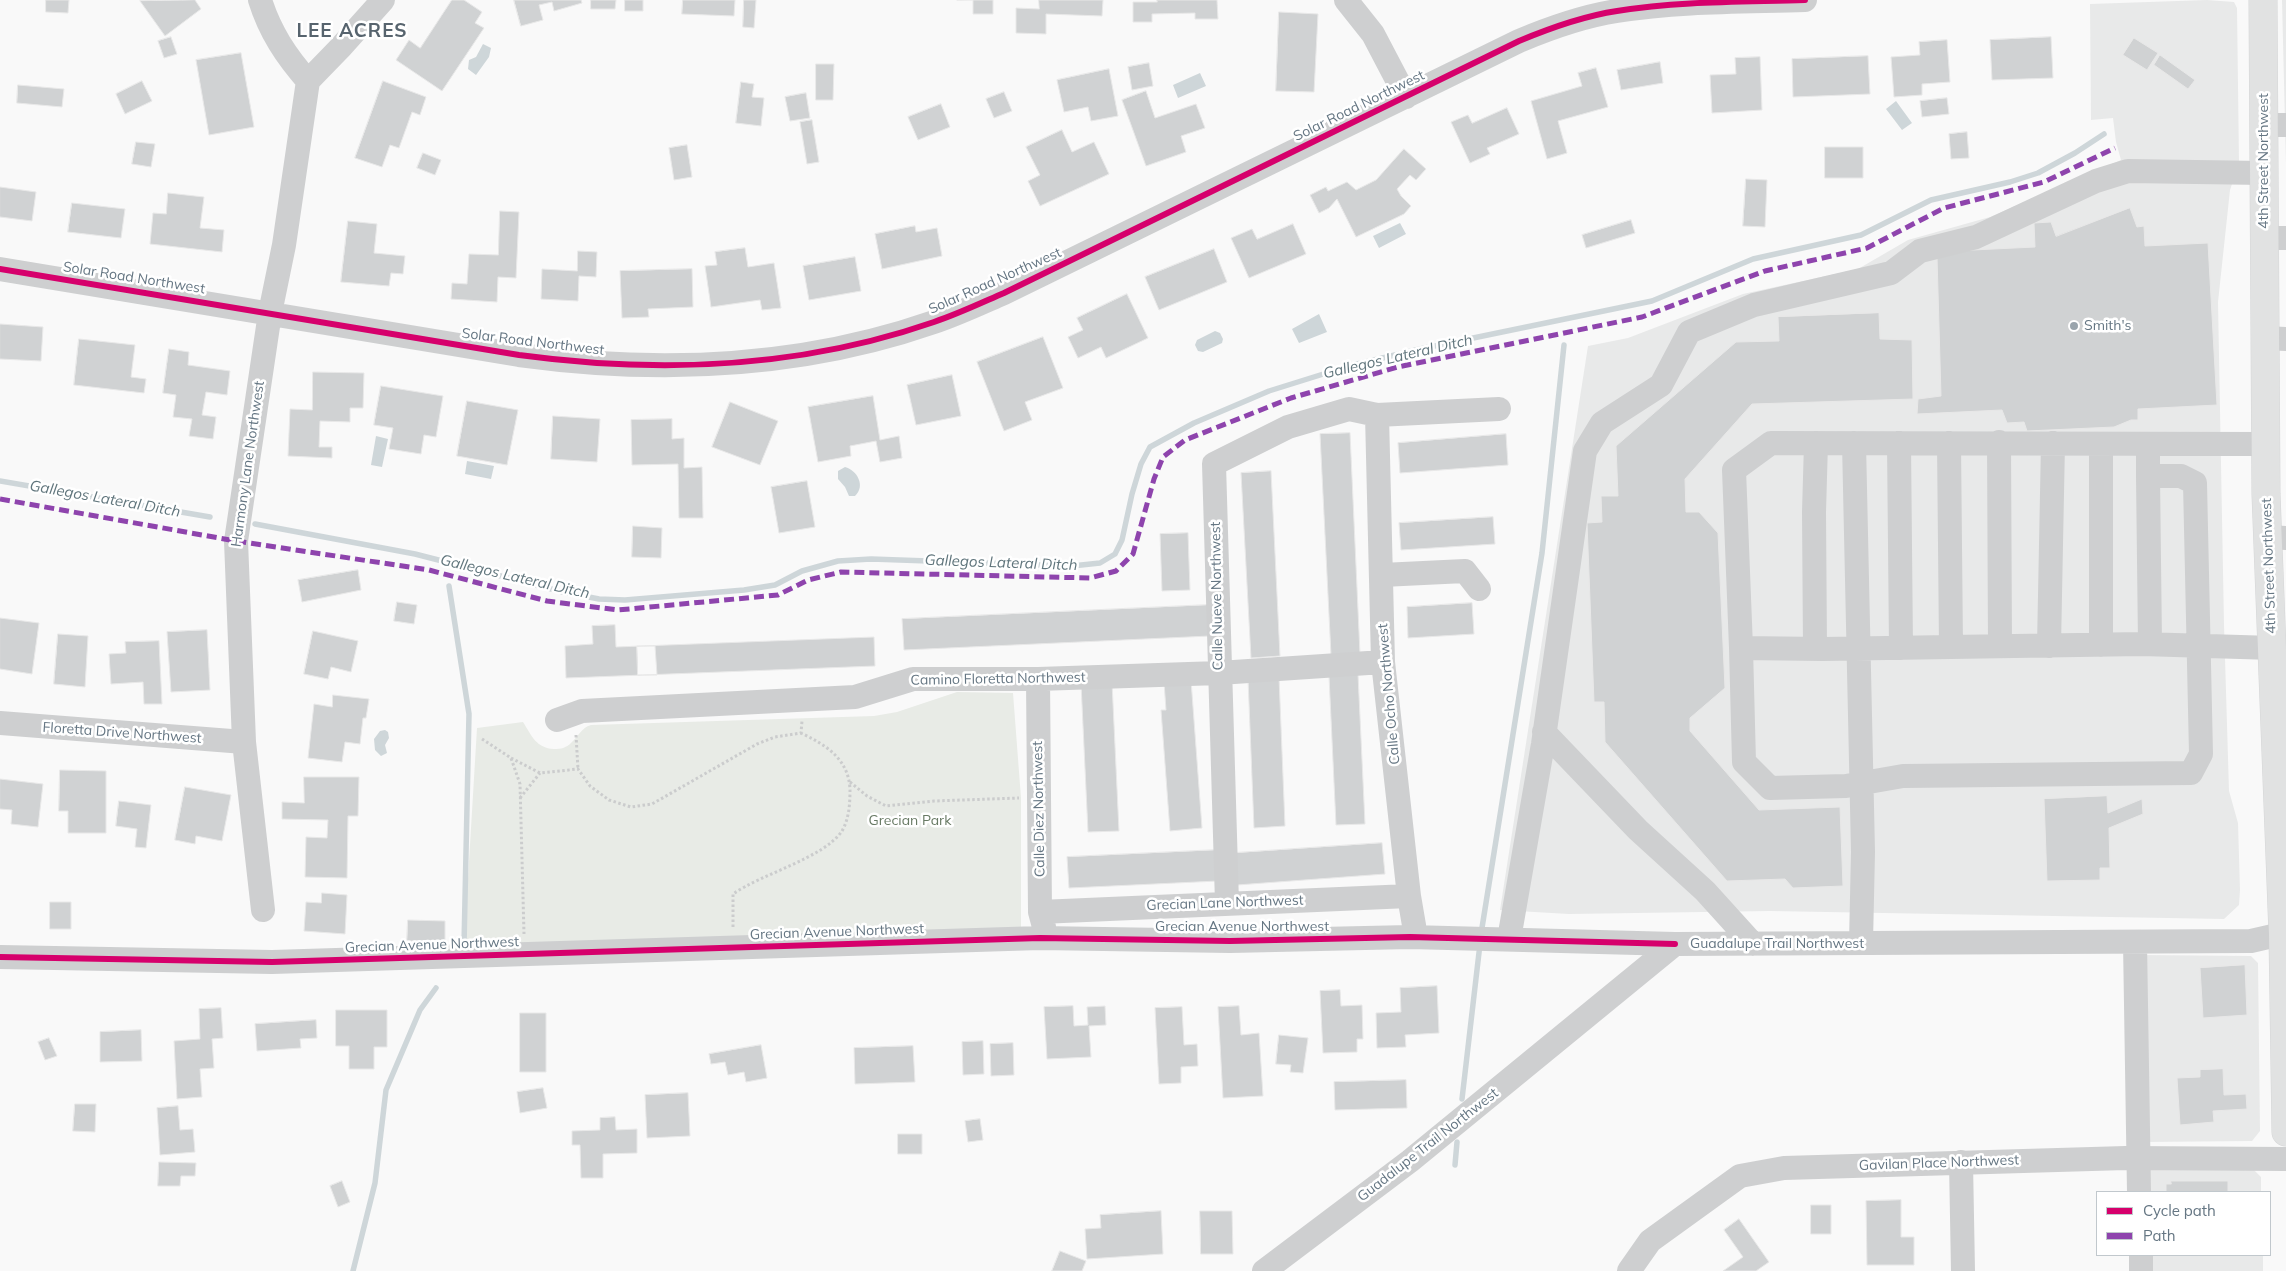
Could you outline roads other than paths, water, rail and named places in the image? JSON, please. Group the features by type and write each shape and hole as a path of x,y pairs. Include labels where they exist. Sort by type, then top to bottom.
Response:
{"main road":[{"name":"4th Street Northwest","path":"2262,0 2275,125 2264,173 2275,238 2276,339 2266,444 2277,537 2279,609 2273,648 2281,738 2286,1132"}],"street":[{"path":"260,0 267,23 294,64 308,81 383,0"},
{"path":"1346,0 1373,34 1406,97"},
{"name":"Solar Road Northwest","path":"0,269 519,355 573,362 709,366 769,360 853,345 934,322 1004,293 1518,41 1547,30 1615,11 1665,4 1805,0"},
{"name":"Harmony Lane Northwest","path":"263,910 244,742 236,541 270,313 284,246 308,81"},
{"path":"1509,939 1544,732 1585,451 1602,423 1661,385 1690,332 1754,305 1891,273 1920,251 1976,237 2096,181 2128,172 2264,173"},
{"name":"Calle Nueve Northwest","path":"1227,903 1214,464 1288,427 1349,409 1377,415"},
{"path":"1377,415 1499,409"},
{"name":"Calle Ocho Northwest","path":"1377,415 1384,662 1409,896 1416,937"},
{"path":"1999,442 2000,646"},
{"path":"2148,476 2181,476 2195,483 2201,754 2191,773 1903,776 1846,786 1770,788 1744,762 1734,470 1771,443 2266,444"},
{"path":"1816,443 1814,512 1816,649"},
{"path":"1854,443 1863,852 1861,943"},
{"path":"1899,443 1901,648"},
{"path":"1949,443 1951,647"},
{"path":"2050,646 2053,443"},
{"path":"2101,444 2101,645"},
{"path":"2148,444 2150,644"},
{"path":"1382,576 1465,571 1478,589"},
{"path":"1741,648 1816,649 2150,644 2273,648"},
{"name":"Camino Floretta Northwest","path":"557,720 582,712 855,697 913,679 1038,679 1219,673 1384,662"},
{"name":"Calle Diez Northwest","path":"1038,679 1040,912 1048,939"},
{"name":"Floretta Drive Northwest","path":"0,723 244,742"},
{"path":"1544,732 1638,830 1705,891 1753,944"},
{"name":"Grecian Lane Northwest","path":"1040,912 1409,896"},
{"name":"Guadalupe Trail Northwest","path":"1264,1271 1410,1161 1675,944 2251,941 2284,933"},
{"name":"Grecian Avenue Northwest","path":"0,957 272,962 1048,939 1230,941 1416,937 1675,944"},
{"path":"2135,942 2139,1191"},
{"name":"Gavilan Place Northwest","path":"1629,1271 1650,1241 1740,1176 1784,1168 2138,1158 2286,1159"},
{"path":"1961,1162 1963,1271"},
{"path":"2141,1256 2141,1271"}],"waterway":[{"name":"Gallegos Lateral Ditch","path":"255,524 415,554 563,592 599,599 625,600 744,590 775,585 802,571 838,561 871,559 1072,566 1100,563 1115,554 1122,540 1141,464 1150,447 1194,423 1269,391 1349,366 1420,349 1652,301 1753,259 1861,235 1931,200 2010,182 2038,173 2075,153 2104,134"},
{"path":"1481,934 1542,553 1564,345"},
{"name":"Gallegos Lateral Ditch","path":"0,481 210,517"},
{"path":"449,586 469,714 464,945"},
{"path":"1462,1099 1480,944"},
{"path":"353,1271 375,1183 386,1090 420,1010 436,988"},
{"path":"1455,1165 1457,1142"}],"place":[{"name":"Smith's","path":"2074,326"}],"district":[{"name":"LEE ACRES","path":"352,31"}],"park label":[{"name":"Grecian Park","path":"910,821"}]}
